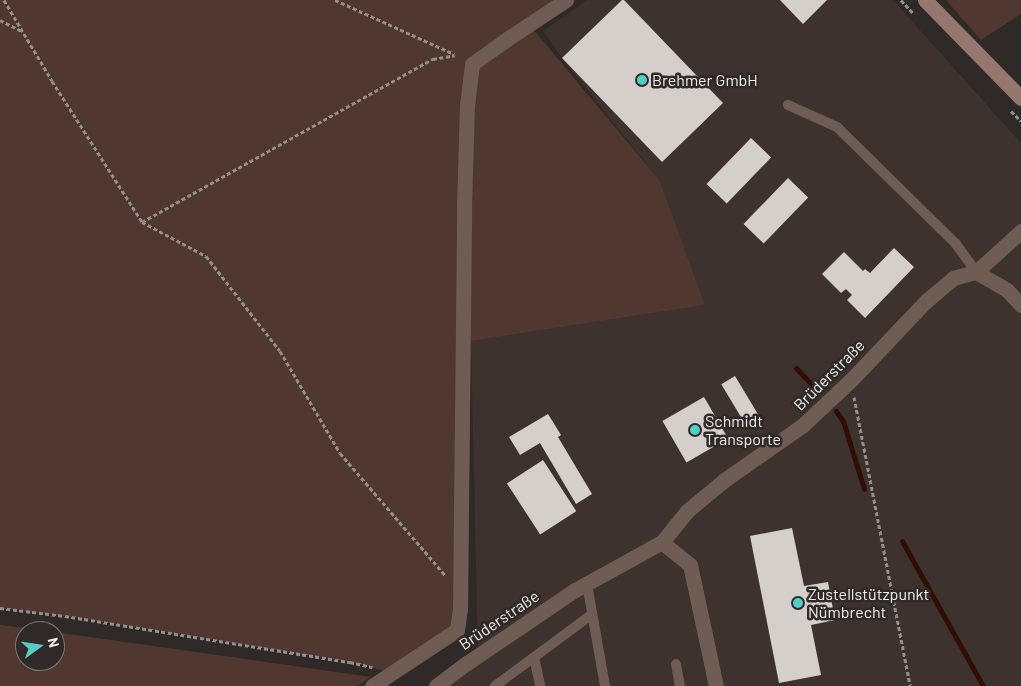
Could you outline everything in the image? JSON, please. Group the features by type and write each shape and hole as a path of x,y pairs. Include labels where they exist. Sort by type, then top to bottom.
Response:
{"main road":[{"path":"925,0 1021,98"}],"street":[{"path":"372,686 457,630 460,609 464,206 467,106 472,64 566,0"},
{"path":"1021,231 976,272 1007,290 1021,305"},
{"name":"Brüderstraße","path":"436,686 478,655 586,584 662,542 687,511 723,481 803,425 851,380 926,301 953,278 976,272"},
{"path":"662,542 690,566 716,686"}],"lane":[{"path":"788,105 837,128 956,244 976,272"},
{"path":"586,584 605,686"},
{"path":"495,686 591,615"},
{"path":"534,657 540,686"},
{"path":"676,664 680,686"}],"path":[{"path":"4,0 142,222 206,256 280,351 340,453 400,520 450,582"},
{"path":"335,0 472,64"},
{"path":"0,20 23,31"},
{"path":"142,222 433,59 455,55"},
{"path":"851,380 910,686"},
{"path":"0,608 65,616 350,662 393,672"}],"shaded area":[{"path":"0,0 566,0 533,29 660,181 705,305 471,341 468,254 457,630 393,673 350,662 65,616 0,608"},
{"path":"588,0 893,0 1021,143 1021,686 439,686 478,655 471,341 705,305 660,181 562,58 543,31"},
{"path":"946,0 1021,0 1021,14 981,40"},
{"path":"0,625 15,627 15,671 65,671 65,633 371,677 357,686 0,686"}],"building":[{"name":"Brehmer GmbH","path":"622,0 723,103 662,162 562,58"},
{"path":"780,0 827,0 803,24"},
{"path":"751,138 771,157 727,203 707,184"},
{"path":"788,178 808,197 764,243 744,224"},
{"path":"894,248 914,267 865,318 847,300 852,295 846,289 841,293 822,274 844,252 863,271 865,269 870,273"},
{"path":"735,376 761,420 748,428 721,384"},
{"name":"Schmidt Transporte","path":"704,397 728,439 686,463 662,421"},
{"path":"548,414 561,435 558,437 592,494 576,504 540,443 520,455 509,437"},
{"path":"543,460 576,511 540,535 507,483"},
{"name":"Zustellstützpunkt Nümbrecht","path":"792,528 804,586 828,582 835,620 811,625 821,675 779,683 750,536"}],"waterway":[{"path":"796,368 815,388"},
{"path":"836,411 843,421 864,489"},
{"path":"902,541 983,686"}],"place":[{"name":"Brehmer GmbH","path":"642,80"},
{"name":"Schmidt Transporte","path":"695,430"},
{"name":"Zustellstützpunkt Nümbrecht","path":"798,603"}]}
